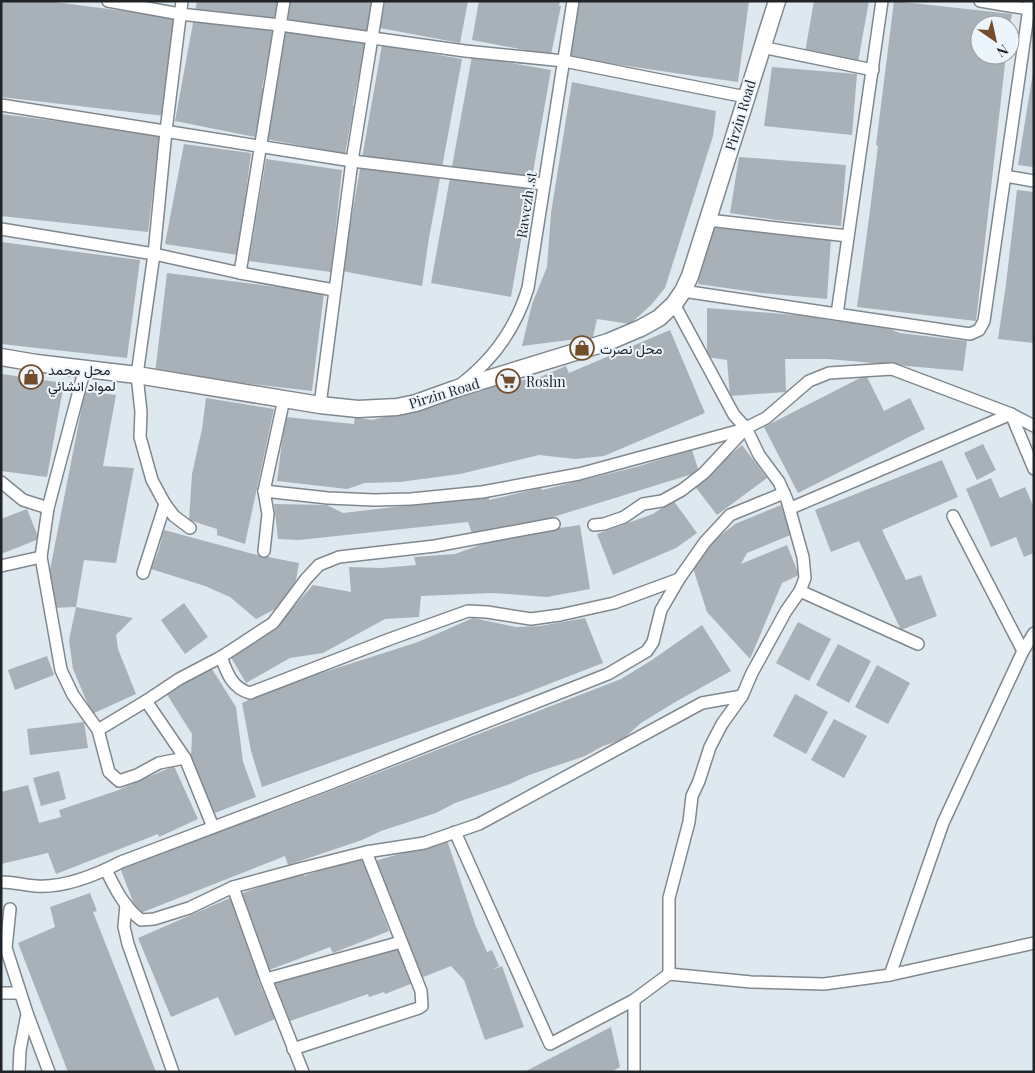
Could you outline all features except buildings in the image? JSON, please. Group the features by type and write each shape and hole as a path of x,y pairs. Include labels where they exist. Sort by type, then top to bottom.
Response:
{"street":[{"path":"108,1 180,14 280,24 465,51 564,60 746,97"},
{"path":"182,1 166,131 154,254 137,375 142,412 140,437 152,480 174,516 190,528"},
{"path":"240,273 259,146 284,1"},
{"path":"320,405 352,161 378,1"},
{"name":"Rawezh .st","path":"455,389 494,353 522,308 531,271 573,1"},
{"name":"Pirzin Road","path":"1,357 36,364 137,375 320,405 358,409 397,407 416,403 455,389 608,342 651,323 679,297 708,220 777,1"},
{"path":"837,314 882,1"},
{"path":"679,297 837,314 970,334 979,330 984,321 1031,6 980,1"},
{"path":"761,47 873,70"},
{"path":"1,105 352,161 544,184"},
{"path":"1005,176 1034,181"},
{"path":"708,220 848,236"},
{"path":"1,229 154,254 240,273 334,290"},
{"path":"669,974 669,898 689,822 692,796 710,747 722,724 742,696 770,639 800,591 805,578 791,508 779,482 760,455 746,428 734,415 679,297"},
{"path":"85,368 48,508 42,557 61,670 73,695 98,730 109,772 119,781 137,775 159,763 185,758"},
{"path":"264,491 328,498 411,499 482,492 579,474 746,428 766,418 809,381 829,373 892,369 1011,414 1034,426"},
{"path":"264,551 268,514 264,491 284,399"},
{"path":"1011,414 1034,468"},
{"path":"791,508 1011,414"},
{"path":"594,525 604,524 624,517 643,504 662,501 682,490 704,473 746,428"},
{"path":"1,482 23,500 48,508"},
{"path":"1,882 37,886 62,884 106,870 121,862 331,784 608,674 647,651 653,642 661,610 678,578 705,542 730,515 784,493"},
{"path":"143,573 165,504"},
{"path":"953,516 1023,651"},
{"path":"98,730 179,679 221,657 273,623 318,565 339,557 435,546 554,524"},
{"path":"1,566 42,557"},
{"path":"221,657 228,676 239,690 250,692 468,611 532,619 614,603 678,578"},
{"path":"800,591 918,644"},
{"path":"890,975 943,823 1023,651 1034,634"},
{"path":"106,870 117,893 133,914 141,920 147,920 189,908 233,887 366,852 424,843 479,824 702,703 742,696"},
{"path":"146,701 185,758 214,827"},
{"path":"455,832 550,1044 634,1000 669,974 751,982 824,984 890,975 1034,943"},
{"path":"293,1049 422,1006 421,990 366,852"},
{"path":"233,887 302,1072"},
{"path":"126,904 124,927 128,944 173,1072"},
{"path":"10,909 6,948 20,993 49,1072"},
{"path":"266,979 401,942"},
{"path":"1,993 20,993"},
{"path":"634,1000 634,1072"},
{"path":"19,1072 20,1050 27,1013"}],"place":[{"name":"محل نصرت","path":"582,348"},
{"name":"محل محمد لمواد انشائي","path":"31,377"},
{"name":"Roshn","path":"508,381"}]}
